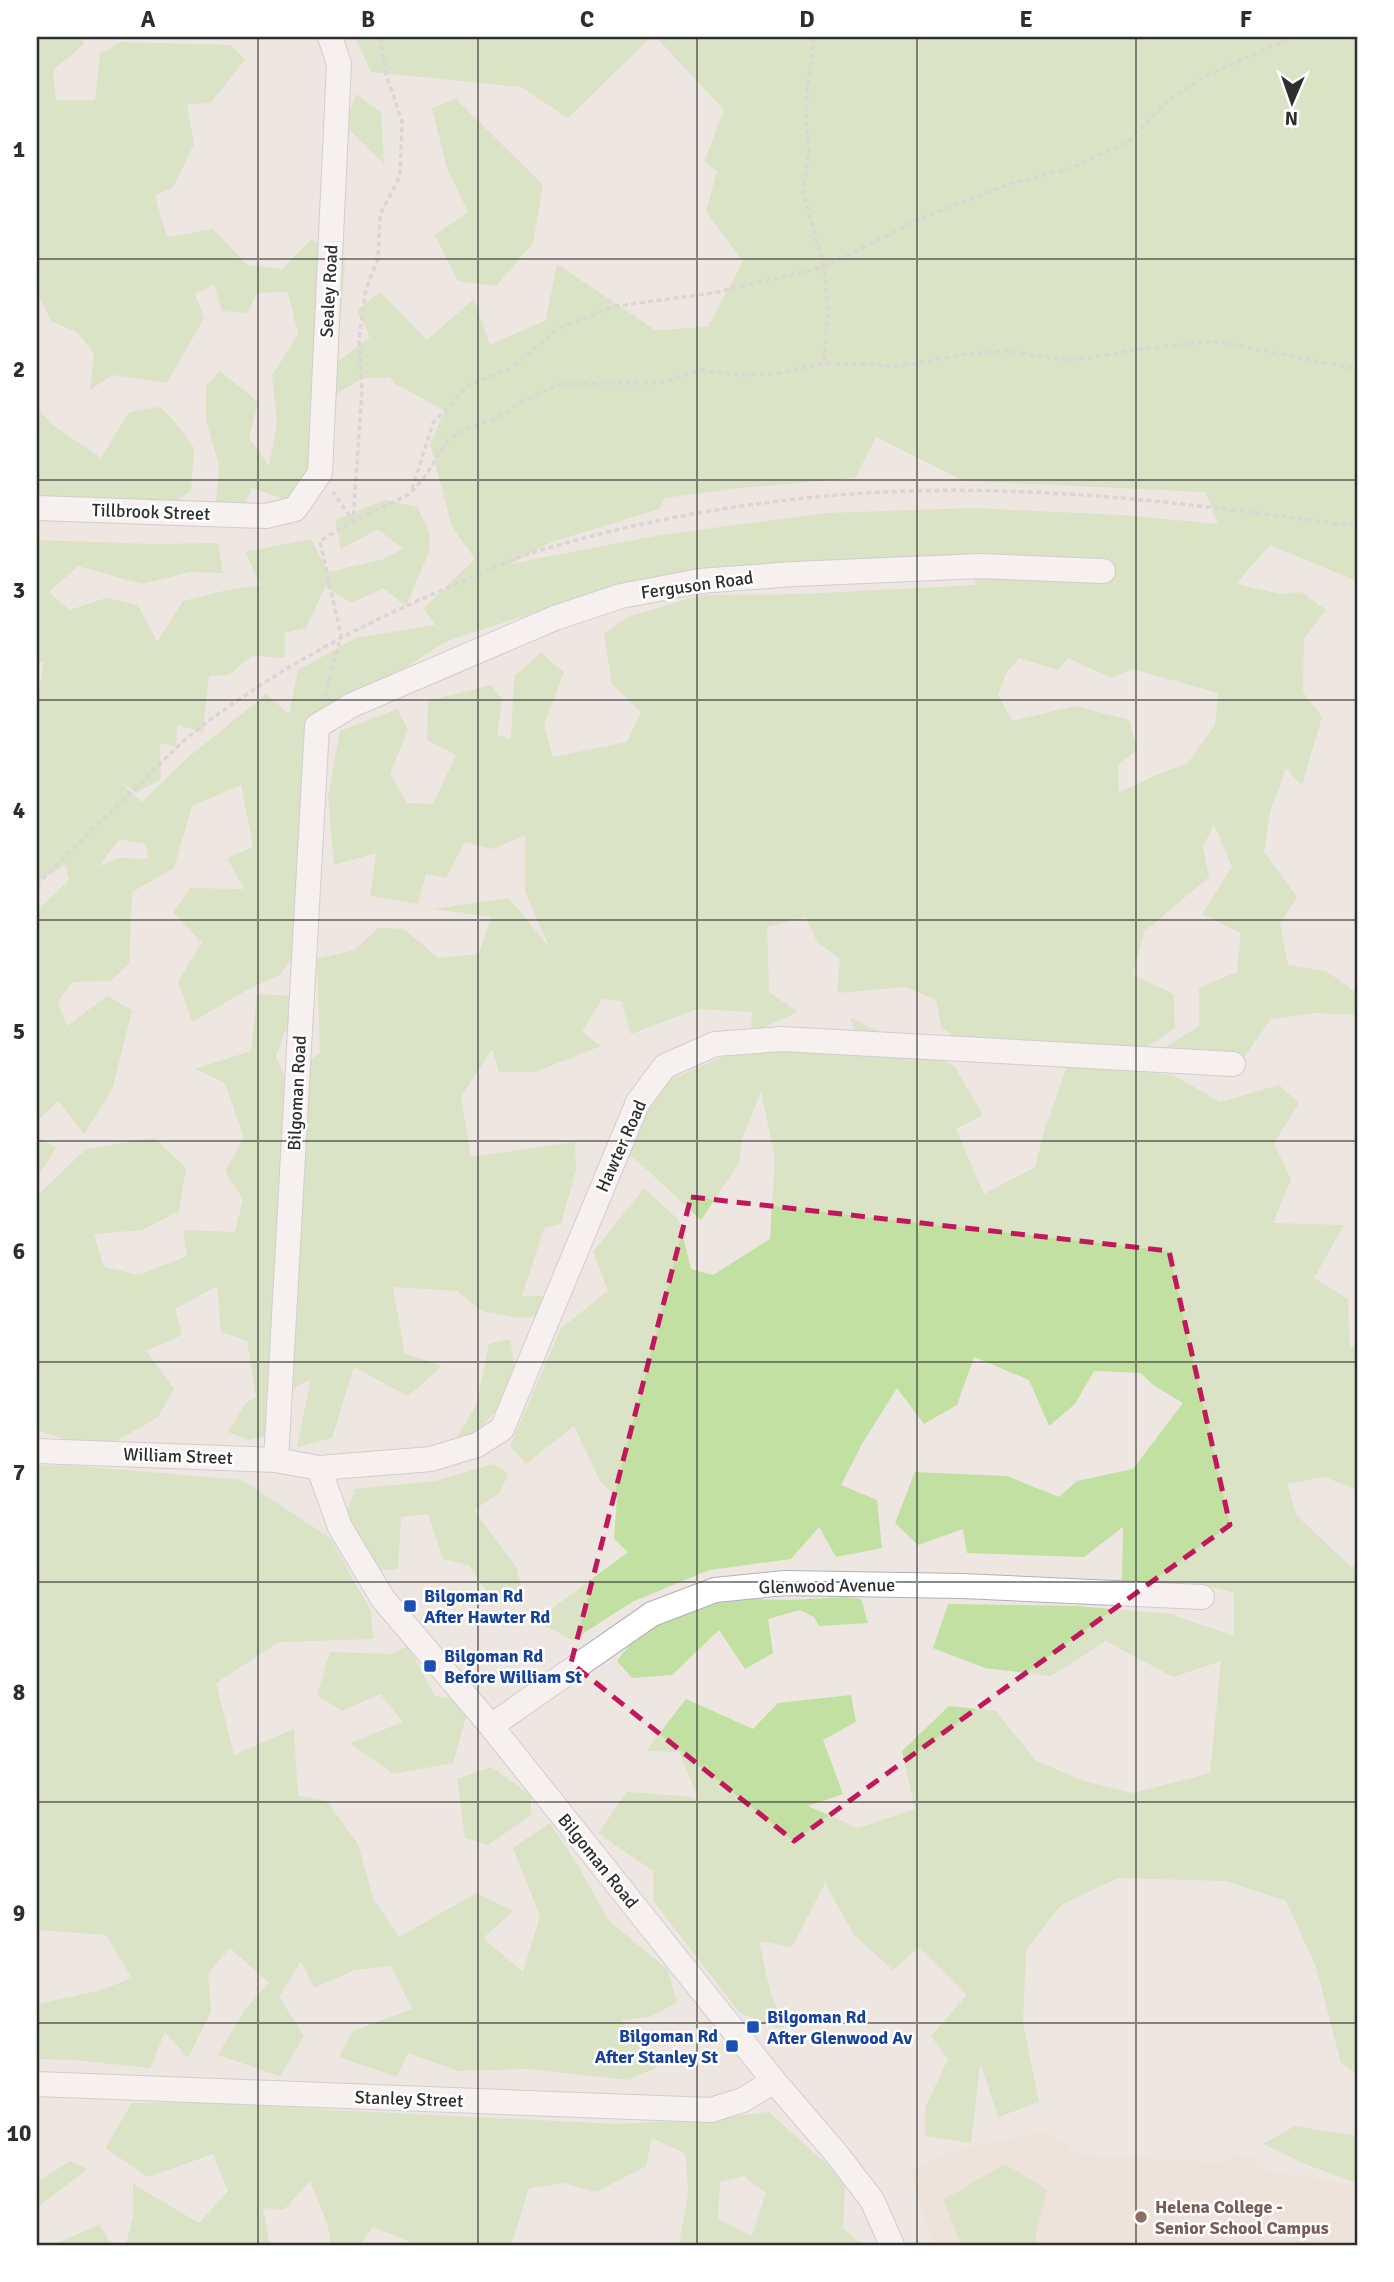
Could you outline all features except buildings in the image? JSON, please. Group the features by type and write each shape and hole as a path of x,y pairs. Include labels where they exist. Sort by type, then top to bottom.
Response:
{"street":[{"name":"Sealey Road","path":"320,472 339,64 330,37"},
{"name":"Tillbrook Street","path":"37,508 266,516 295,509 320,472"},
{"name":"Ferguson Road","path":"317,726 352,705 555,618 635,593 700,581 794,574 981,566 1103,571"},
{"name":"Bilgoman Road","path":"276,1460 317,726"},
{"name":"Hawter Road","path":"319,1468 431,1460 477,1445 502,1429 638,1101 665,1066 715,1044 782,1039 1233,1064"},
{"name":"William Street","path":"37,1451 276,1460 319,1468"},
{"name":"Bilgoman Road","path":"319,1468 340,1527 383,1599 491,1726 872,2200 892,2245"},
{"name":"Glenwood Avenue","path":"491,1726 652,1614 715,1590 785,1583 962,1586 1202,1597"},
{"name":"Stanley Street","path":"37,2084 710,2110 743,2100 774,2081"}],"path":[{"path":"353,521 362,390 359,338 366,289 378,259 380,215 400,176 402,122 386,74 380,37"},
{"path":"814,37 806,105 809,150 803,192 824,267 828,313 824,363"},
{"path":"410,494 433,423 469,385 510,369 559,328 616,306 713,293 824,267 920,219 1009,184 1072,168 1129,141 1165,103 1203,77 1293,37"},
{"path":"317,726 341,636 320,541 353,521 410,494 426,475 447,441 470,427 495,419 523,401 560,384 659,383 701,370 739,375 774,374 824,363 901,366 967,354 1008,351 1073,360 1213,341 1357,369"},
{"path":"320,472 353,521"}],"highlighted area":[{"path":"691,1197 1169,1251 1230,1525 794,1841 571,1663"}],"shaded area":[{"name":"Helena College - Senior School Campus","path":"1042,2133 1066,2143 1075,2154 1226,2163 1234,2154 1253,2157 1261,2170 1328,2180 1357,2188 1357,2245 933,2245 910,2171 942,2155"}],"green space":[{"path":"37,37 80,37 84,44 53,70 56,100 95,100 100,54 121,42 231,45 245,60 211,102 187,105 194,144 174,186 155,196 167,237 213,229 247,265 282,269 312,239 345,260 341,314 324,372 370,337 357,310 380,292 427,340 474,299 490,345 546,320 557,264 655,330 708,327 743,261 706,212 717,171 704,162 724,110 656,37 1357,37 1357,581 1270,545 1236,584 1280,594 1301,592 1326,610 1304,639 1303,692 1322,717 1302,785 1286,769 1270,812 1264,852 1297,897 1280,924 1288,965 1326,971 1357,993 1357,1015 1316,1013 1271,1019 1244,1057 1161,1050 1199,1026 1199,988 1237,972 1241,933 1202,914 1232,867 1214,824 1203,847 1209,877 1144,932 1133,975 1174,994 1175,1028 1139,1052 966,1048 941,1026 936,1000 906,987 837,993 840,959 817,942 806,917 767,927 769,992 798,1012 751,1033 752,1012 697,1009 631,1034 621,1001 602,999 582,1032 601,1046 535,1072 499,1072 492,1049 461,1097 471,1157 575,1142 576,1170 561,1224 544,1228 522,1296 557,1296 540,1316 519,1318 482,1311 457,1291 393,1287 404,1353 442,1366 408,1396 354,1367 332,1438 297,1447 311,1379 289,1391 273,1434 249,1440 228,1432 246,1403 256,1397 247,1341 221,1332 217,1286 175,1309 182,1335 146,1351 174,1389 158,1417 99,1451 37,1430 37,1196 86,1149 154,1138 186,1168 179,1211 142,1230 94,1234 104,1267 139,1275 187,1256 183,1230 235,1232 243,1199 225,1171 244,1138 225,1083 195,1069 251,1051 257,994 298,996 276,1056 287,1084 320,1052 317,959 355,950 378,928 404,929 438,958 479,954 491,917 434,909 509,898 549,947 525,891 525,835 493,849 465,842 446,878 426,874 418,904 370,896 376,853 334,865 328,797 340,731 397,709 408,729 390,774 407,803 433,804 456,755 427,740 428,701 491,685 502,699 497,735 511,739 514,676 541,653 564,672 544,725 553,757 627,742 641,712 612,684 604,634 628,617 701,595 801,594 976,585 968,562 655,581 536,612 447,641 406,667 330,704 322,744 306,937 281,974 192,1022 178,981 202,943 173,912 190,888 244,889 227,858 253,847 241,785 192,806 174,868 132,892 129,964 110,981 72,982 58,1002 67,1026 107,996 132,1010 112,1090 84,1134 58,1101 37,1121 37,906 39,909 69,880 65,865 37,882 37,696 43,662 37,663 37,540 218,543 223,573 190,572 142,584 78,566 49,592 70,610 106,598 138,605 157,642 183,601 261,585 245,552 311,539 328,572 381,560 403,549 378,529 341,549 335,520 385,500 417,507 430,533 429,552 406,606 383,588 352,603 325,587 306,628 285,633 285,658 252,656 229,675 209,676 203,732 177,725 176,747 160,743 161,779 136,793 117,779 142,802 186,759 266,694 289,714 298,670 356,638 435,625 424,608 475,559 452,527 430,443 445,411 394,383 390,377 363,378 314,407 333,445 290,501 252,488 241,512 216,501 219,466 206,420 206,386 220,371 258,402 249,438 269,466 277,424 272,376 298,334 288,292 257,293 247,313 222,311 214,285 195,294 204,318 167,383 112,375 90,390 94,354 77,332 51,321 37,292","holes":["876,437 964,481 1205,492 1218,524 1122,515 971,508 827,513 660,535 510,564 552,542 659,509 664,498 855,478","1019,658 1058,670 1068,658 1111,678 1133,669 1218,693 1215,725 1188,763 1119,793 1118,764 1137,750 1129,720 1075,706 1012,721 998,694 1007,672","119,839 146,844 148,859 119,858 99,866"]},
{"path":"355,37 651,37 568,118 521,87 371,72"},
{"path":"356,94 381,112 384,164 345,126"},
{"path":"456,99 543,185 533,243 496,286 458,281 435,235 468,212 447,168 432,108"},
{"path":"159,407 170,416 194,448 191,491 165,509 37,500 37,408 54,426 101,458 129,412"},
{"path":"850,1018 954,1066 983,1115 956,1129 984,1194 1035,1167 1045,1128 1068,1064 1173,1075 1220,1102 1279,1085 1299,1103 1274,1143 1291,1180 1273,1223 1344,1225 1314,1278 1348,1299 1350,1348 1357,1345 1357,1490 1325,1477 1287,1484 1296,1515 1350,1566 1357,1567 1357,2074 1341,2063 1316,1967 1286,1901 1226,1881 1118,1878 1061,1905 1026,1950 1023,2022 1039,2102 998,2117 980,2063 971,2143 925,2136 925,2108 948,2059 931,2036 967,1995 919,1947 893,1970 854,1935 825,1883 792,1947 759,1941 770,1991 785,2031 740,2013 654,1902 653,1871 598,1833 627,1792 685,1796 699,1800 679,1752 646,1751 686,1699 753,1729 778,1703 851,1695 856,1722 823,1740 843,1794 808,1806 858,1828 915,1809 902,1751 949,1706 996,1711 1036,1761 1087,1782 1133,1793 1210,1773 1221,1661 1173,1677 1106,1641 1051,1676 985,1668 933,1648 948,1604 1076,1606 1170,1614 1234,1636 1234,1593 1192,1582 1122,1582 1123,1527 1084,1557 967,1553 963,1529 918,1545 895,1523 915,1472 1007,1476 1059,1497 1077,1481 1133,1469 1183,1403 1153,1385 1141,1373 1094,1371 1075,1404 1049,1426 1029,1380 974,1357 957,1405 924,1424 897,1388 862,1444 841,1485 877,1500 882,1548 836,1557 819,1527 791,1559 709,1570 632,1602 573,1640 535,1621 628,1552 614,1539 617,1498 600,1481 574,1426 526,1464 510,1446 561,1328 608,1291 593,1252 644,1188 679,1220 691,1269 713,1275 770,1239 775,1158 761,1092 742,1139 739,1163 701,1220 644,1167 613,1143 648,1089 736,1051 866,1054"},
{"path":"37,1137 56,1148 37,1177"},
{"path":"510,1339 518,1387 474,1435 447,1453 476,1406 489,1344"},
{"path":"493,1464 509,1474 498,1494 474,1510 517,1568 523,1598 495,1604 469,1565 443,1559 428,1514 401,1517 398,1569 368,1572 344,1518 355,1489 436,1481"},
{"path":"69,1465 242,1480 330,1538 371,1611 373,1639 279,1642 216,1683 234,1755 294,1729 298,1796 327,1801 358,1844 373,1898 399,1937 476,1893 513,1911 483,1938 523,1972 540,1916 513,1848 550,1823 580,1869 608,1920 668,1970 677,2003 649,2017 621,2020 656,2068 628,2080 528,2069 459,2071 408,2053 397,2077 339,2057 353,2031 412,2009 391,1966 355,1970 314,1988 301,1961 279,1997 304,2036 280,2076 218,2055 245,2009 269,1983 230,1948 208,1973 211,2011 188,2058 165,2032 150,2068 37,2059 37,2004 98,1991 132,1978 106,1935 37,1930 37,1466"},
{"path":"846,1597 861,1599 868,1623 819,1626 814,1617 800,1610 768,1619 773,1653 745,1669 719,1630 672,1675 632,1678 617,1661 649,1620 716,1598 789,1600"},
{"path":"408,1646 435,1696 449,1698 467,1713 453,1763 393,1774 350,1743 403,1722 380,1694 342,1711 317,1695 330,1652 391,1654"},
{"path":"491,1767 531,1795 531,1815 488,1845 465,1838 457,1779"},
{"path":"218,2102 619,2124 712,2119 769,2112 845,2181 843,2229 863,2245 679,2245 688,2194 686,2154 652,2138 646,2166 596,2192 564,2183 529,2188 511,2245 413,2245 373,2227 360,2245 331,2245 327,2223 310,2181 284,2210 263,2208 270,2245 126,2245 133,2216 133,2184 199,2223 228,2191 213,2154 148,2177 105,2148 132,2103","holes":["744,2176 766,2193 752,2236 718,2219 720,2182"]},
{"path":"1295,2126 1357,2136 1357,2183 1305,2164 1263,2144"},
{"path":"70,2161 87,2169 38,2207 37,2213 37,2182"},
{"path":"1005,2164 1047,2190 1035,2238 1039,2245 962,2245 943,2200"},
{"path":"100,2224 111,2245 53,2245"}],"place":[{"name":"Bilgoman Rd After Hawter Rd","path":"410,1606"},
{"name":"Bilgoman Rd Before William St","path":"430,1666"},
{"name":"Bilgoman Rd After Glenwood Av","path":"753,2027"},
{"name":"Bilgoman Rd After Stanley St","path":"732,2046"},
{"name":"Helena College - Senior School Campus","path":"1141,2217"}]}
